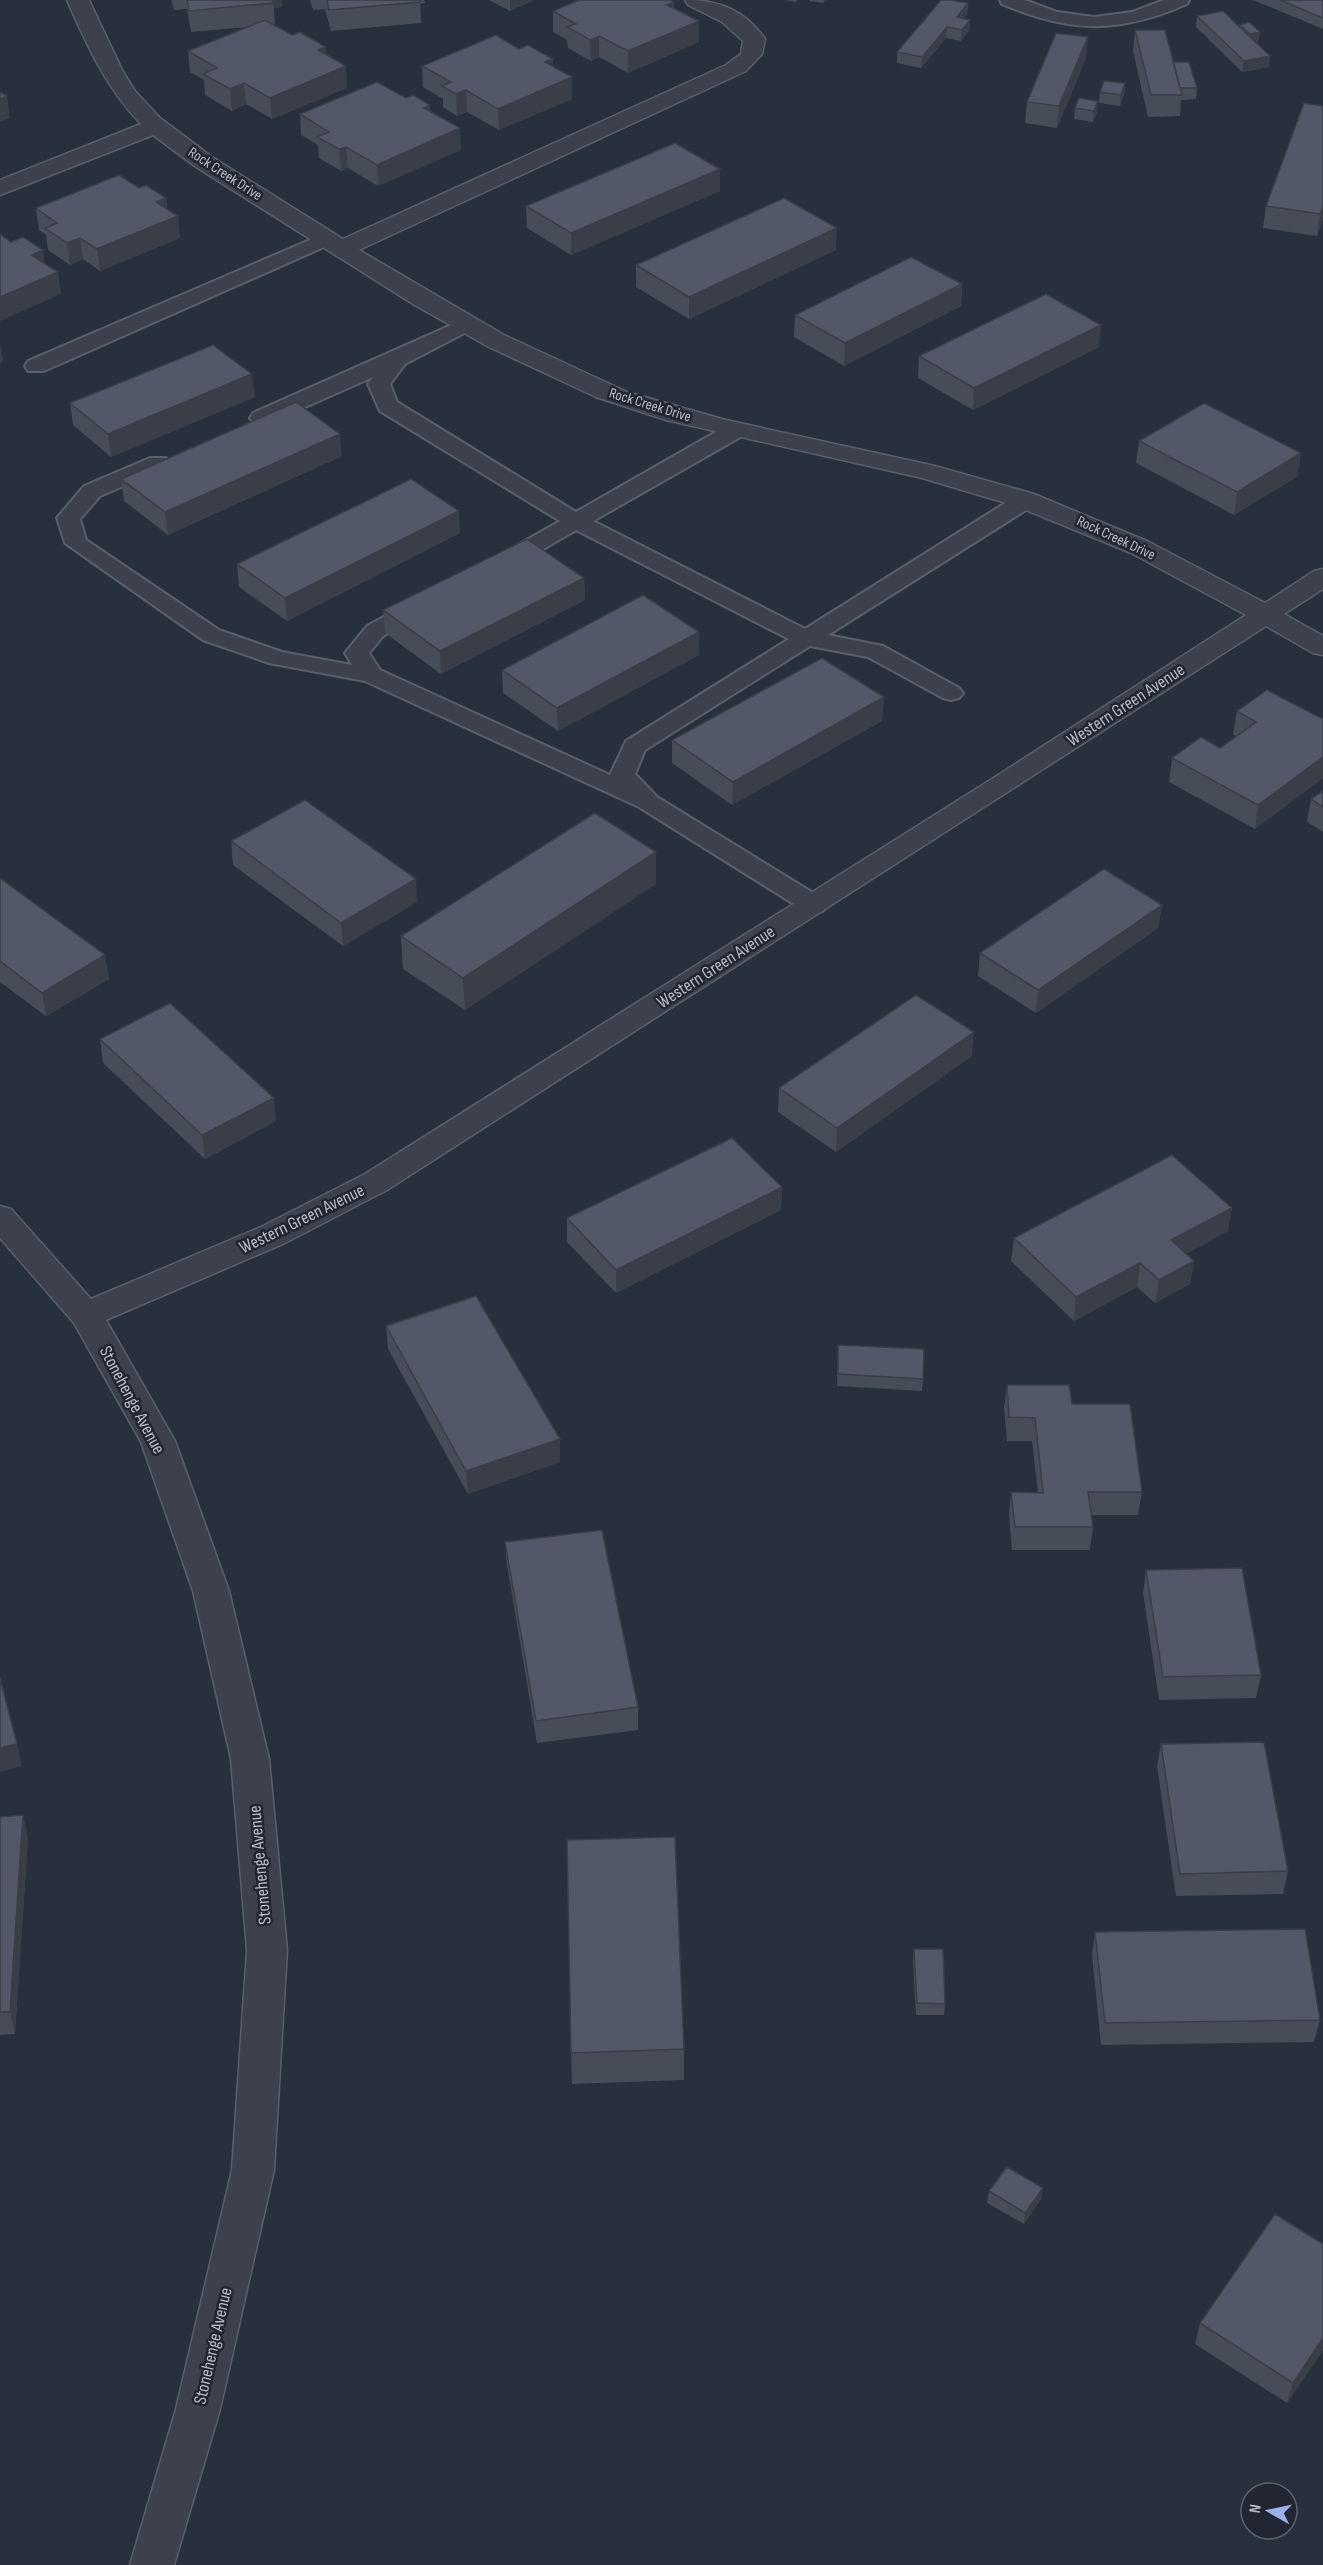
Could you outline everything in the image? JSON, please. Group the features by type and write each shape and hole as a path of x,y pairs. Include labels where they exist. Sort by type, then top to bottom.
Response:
{"street":[{"name":"Rock Creek Drive","path":"78,0 118,82 134,104 155,126 185,149 334,244 529,359 624,399 736,430 915,467 1026,500 1117,536 1266,614 1323,647"},
{"path":"334,244 734,70 748,60 754,51 754,39 730,17 696,0"},
{"path":"0,188 155,126"},
{"name":"Western Green Avenue","path":"86,1315 273,1235 376,1182 814,905 1323,577"},
{"name":"Stonehenge Avenue","path":"0,1217 86,1315 158,1441 211,1591 250,1759 267,1950 253,2170 198,2409 152,2565"}],"lane":[{"path":"1009,0 1052,17 1089,23 1132,19 1180,0"},
{"path":"36,366 334,244"},
{"path":"245,425 397,358 467,324"},
{"path":"397,358 379,384 388,406 578,522 806,638 875,651 951,693"},
{"path":"476,577 578,522 736,430"},
{"path":"179,453 92,491 68,518 76,543 211,635 277,658 371,675 648,802 814,905"},
{"path":"648,802 622,775 635,746 1026,500"},
{"path":"371,675 357,653 375,631 436,598"}],"building":[{"path":"187,0 272,0 273,3 189,11"},
{"path":"327,0 420,0 420,2 329,10"},
{"path":"579,0 670,0 674,2 667,5 699,21 628,51 599,36 590,40 567,27 576,24 553,11"},
{"path":"941,0 968,3 957,17 970,20 962,30 947,27 922,57 897,52"},
{"path":"1280,0 1323,0 1323,18"},
{"path":"1223,11 1270,56 1244,61 1197,16"},
{"path":"265,20 292,35 300,32 326,47 318,50 346,66 270,98 244,83 230,89 203,74 217,68 188,51"},
{"path":"1249,22 1260,32 1250,34 1240,25"},
{"path":"1135,30 1165,30 1182,95 1151,95"},
{"path":"1056,33 1088,37 1059,106 1027,102"},
{"path":"496,35 519,49 528,45 553,59 545,62 572,77 498,109 466,90 456,94 442,86 451,82 422,66"},
{"path":"1173,62 1189,62 1197,88 1180,88"},
{"path":"1104,81 1125,83 1121,95 1100,92"},
{"path":"377,82 406,98 413,95 430,105 424,108 460,128 377,165 346,147 339,149 317,137 329,132 300,114"},
{"path":"0,92 7,96 0,99"},
{"path":"1079,98 1098,101 1094,111 1075,108"},
{"path":"1304,103 1323,106 1323,206 1320,214 1266,206"},
{"path":"675,143 720,169 571,233 526,206"},
{"path":"119,175 139,188 146,185 166,198 156,202 178,216 97,249 80,238 67,243 45,228 57,223 36,208"},
{"path":"784,198 837,228 689,297 636,265"},
{"path":"0,234 11,242 23,237 43,250 32,255 58,272 0,297"},
{"path":"911,257 962,284 845,343 795,315"},
{"path":"1046,294 1101,325 974,388 919,356"},
{"path":"213,345 252,374 108,434 70,403"},
{"path":"296,402 340,434 165,512 121,479"},
{"path":"1204,403 1301,453 1237,492 1139,441"},
{"path":"411,479 459,511 285,598 237,564"},
{"path":"527,539 584,578 440,651 383,610"},
{"path":"643,595 699,632 557,708 502,670"},
{"path":"822,658 884,697 733,782 672,740"},
{"path":"1267,690 1323,719 1323,757 1258,805 1172,758 1201,737 1220,748 1256,722 1237,711"},
{"path":"1323,791 1323,807 1311,799"},
{"path":"305,800 416,879 341,923 231,841"},
{"path":"595,813 656,852 463,978 401,936"},
{"path":"1104,869 1162,905 1038,990 980,953"},
{"path":"0,878 105,955 42,993 0,961"},
{"path":"916,995 974,1032 837,1128 779,1088"},
{"path":"170,1003 274,1098 202,1135 100,1039"},
{"path":"732,1138 782,1187 616,1270 567,1218"},
{"path":"1172,1155 1232,1208 1171,1240 1194,1261 1159,1280 1140,1263 1076,1297 1014,1238"},
{"path":"476,1296 560,1439 466,1471 386,1326"},
{"path":"838,1345 924,1349 923,1379 838,1374"},
{"path":"1007,1385 1069,1385 1072,1404 1130,1404 1142,1492 1088,1492 1093,1527 1015,1527 1011,1492 1043,1493 1035,1418 1009,1417"},
{"path":"602,1530 638,1707 536,1721 505,1542"},
{"path":"1242,1568 1261,1675 1163,1677 1146,1570"},
{"path":"0,1678 17,1744 0,1748"},
{"path":"1264,1742 1288,1871 1180,1874 1161,1744"},
{"path":"23,1815 10,2012 0,2012 0,1817"},
{"path":"675,1837 684,2049 571,2053 567,1840"},
{"path":"1305,1929 1320,2020 1105,2023 1095,1932"},
{"path":"914,1949 943,1949 945,2004 917,2003"},
{"path":"1007,2167 1043,2188 1025,2213 989,2191"},
{"path":"1275,2214 1323,2244 1323,2338 1293,2383 1200,2323"}]}
